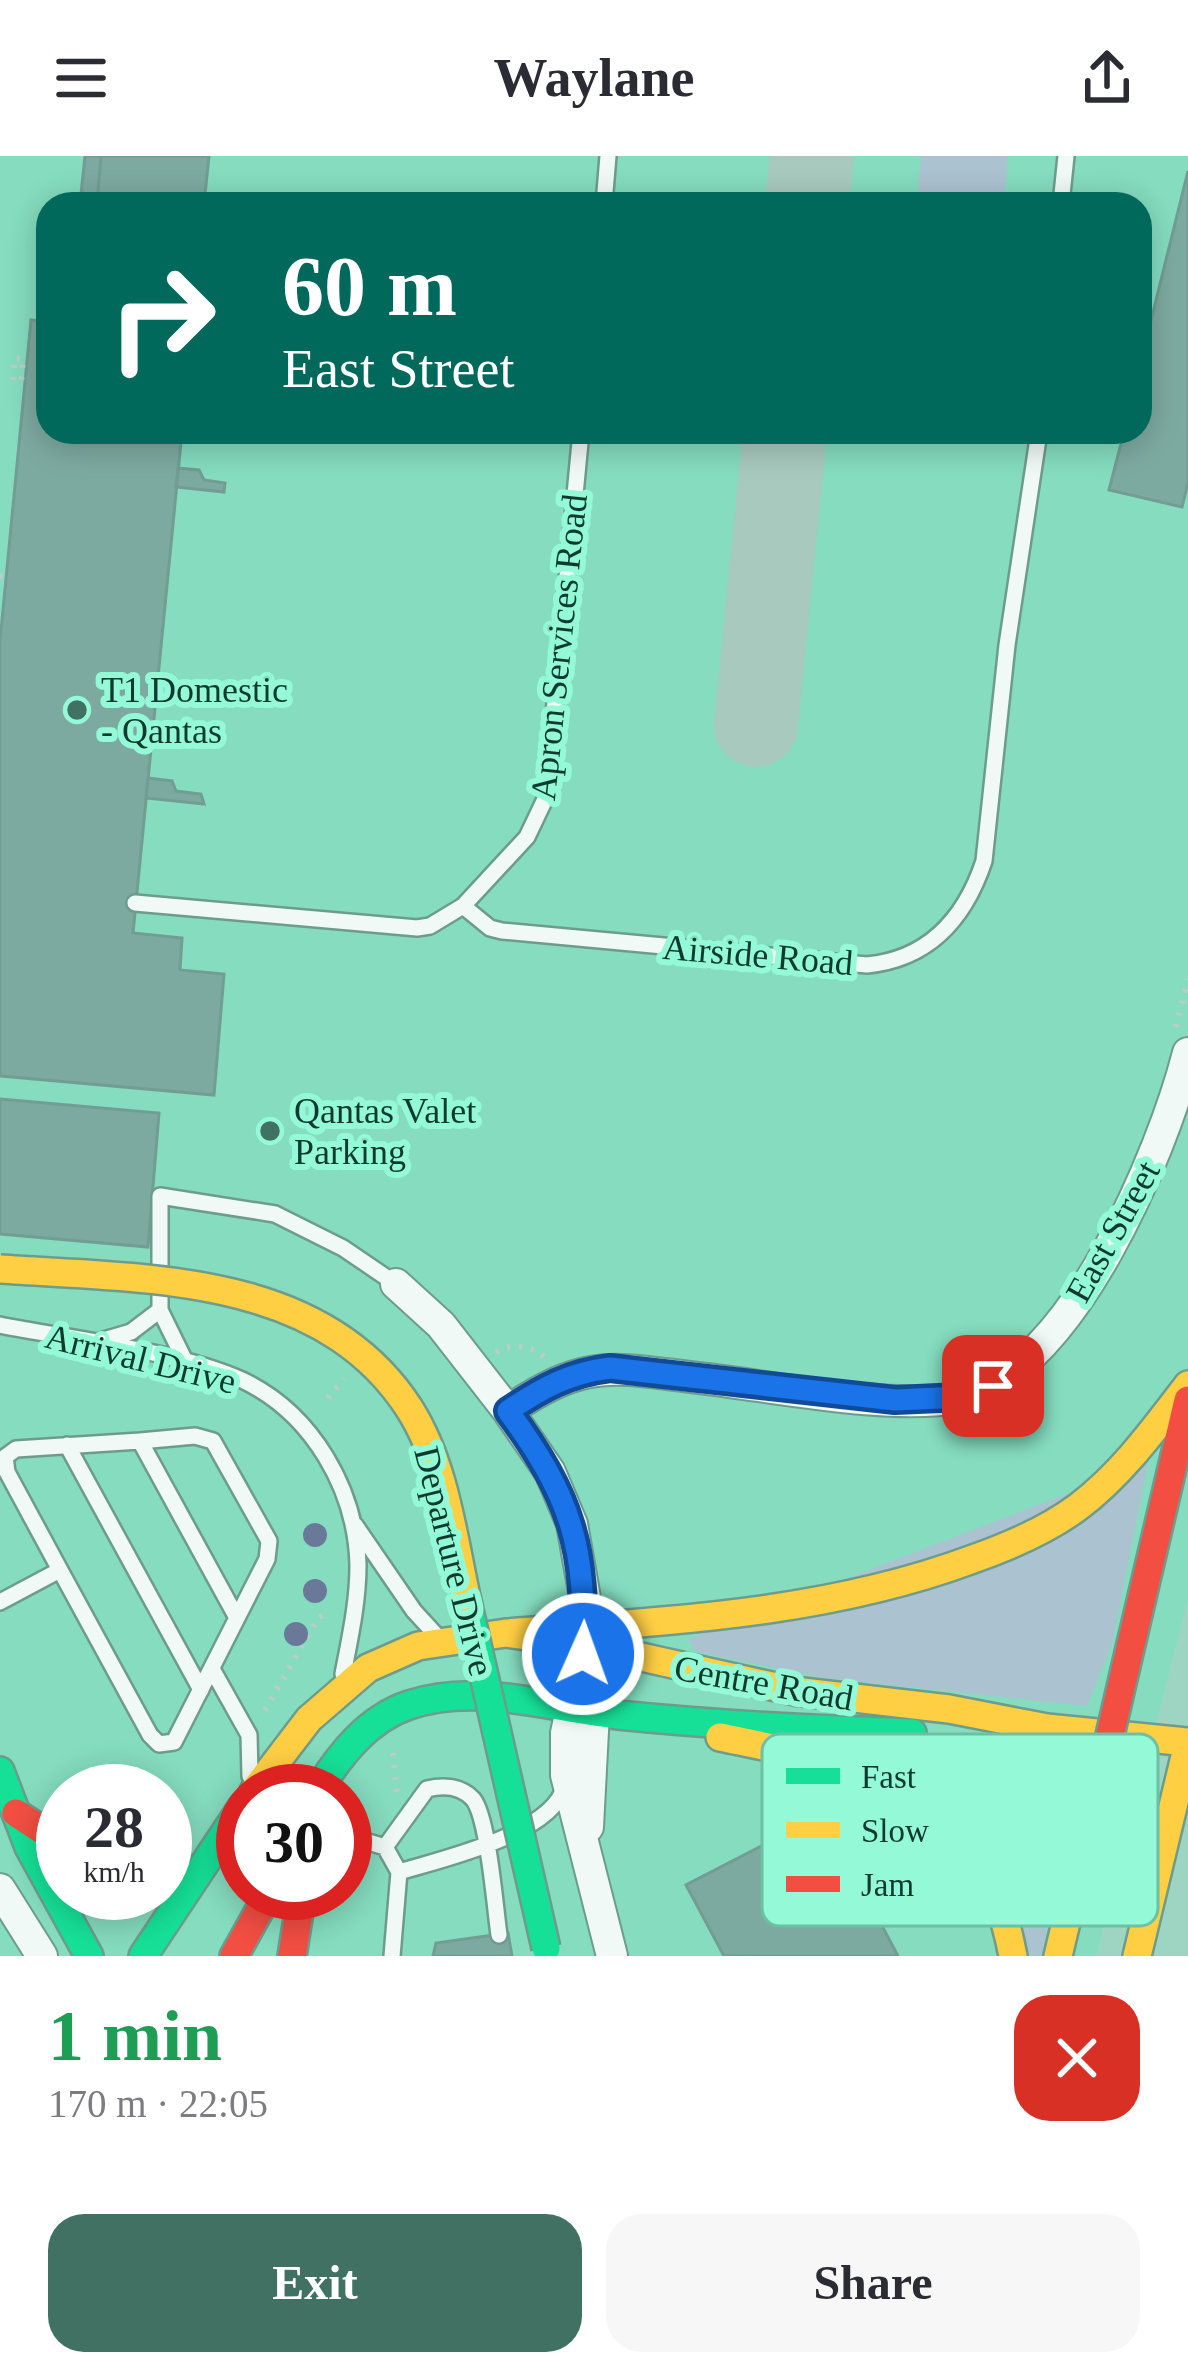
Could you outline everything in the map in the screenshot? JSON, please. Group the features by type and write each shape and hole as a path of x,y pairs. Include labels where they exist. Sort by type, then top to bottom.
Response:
{"main road":[{"name":"Departure Drive","path":"0,1269 234,1292 284,1304 347,1339 390,1379 417,1418 440,1478 547,1953"},
{"path":"273,1764 340,1689 385,1659 442,1641 506,1633 584,1641 830,1601 949,1571 1039,1533 1093,1495 1146,1441 1188,1385"},
{"path":"1110,1734 1188,1400"},
{"name":"Centre Road","path":"584,1641 751,1683 1103,1734"},
{"name":"Arrival Drive","path":"322,1764 340,1689"},
{"name":"Centre Road","path":"338,1764 363,1732 408,1705 467,1695 593,1711 894,1732 1047,1728"},
{"path":"593,1711 762,1747"},
{"name":"Centre Road","path":"1158,1740 1188,1743"},
{"path":"1158,1866 1188,1743"},
{"path":"0,1771 29,1847 89,1956"},
{"path":"16,1813 36,1826"},
{"path":"143,1956 216,1848"},
{"path":"192,1878 199,1875"},
{"path":"234,1956 254,1920"},
{"path":"292,1956 298,1920"},
{"path":"1008,1926 1013,1956"},
{"path":"1058,1956 1065,1926"},
{"path":"1137,1956 1144,1926"}],"street":[{"name":"East Street","path":"508,1411 559,1379 610,1368 895,1400 962,1397 993,1386 1041,1347 1098,1265 1160,1143 1181,1043"},
{"path":"396,1284 441,1325 508,1411 550,1472 572,1524 583,1570 584,1641 593,1711 587,1855"},
{"path":"593,1711 566,1775 612,1956"},
{"path":"0,1888 42,1956"}],"lane":[{"path":"605,192 608,156"},
{"path":"1062,192 1066,156"},
{"name":"Apron Services Road","path":"463,905 527,838 546,797 580,444"},
{"name":"Airside Road","path":"463,905 502,932 867,965 905,957 934,942 977,883 988,842 1007,646 1037,444"},
{"path":"135,903 417,928 430,926 463,905"},
{"name":"Arrival Drive","path":"160,1310 160,1196 275,1214 343,1248 396,1284"},
{"path":"95,1343 131,1332 160,1310 186,1363"},
{"name":"Arrival Drive","path":"0,1324 186,1363 246,1382 300,1425 336,1472 353,1522 357,1583 340,1689"},
{"path":"195,1436 213,1442 269,1541 269,1551 212,1669 174,1742 165,1745 153,1740 4,1463 16,1449 140,1441 195,1436"},
{"path":"140,1441 237,1618"},
{"path":"68,1445 201,1690"},
{"name":"Arrival Drive","path":"353,1522 414,1611 442,1641"},
{"path":"0,1603 60,1570"},
{"path":"212,1669 249,1735 252,1764"},
{"path":"399,1872 486,1846 553,1809 566,1775"},
{"path":"385,1847 427,1789 461,1790 477,1805 499,1934"},
{"path":"372,1843 385,1847 399,1872 392,1956"}],"path":[{"path":"13,380 15,358 23,359 21,383 25,384"},
{"path":"1181,1043 1188,979"},
{"path":"393,1738 395,1788 409,1810"}],"shaded area":[{"path":"0,156 1188,156 1188,1599 1153,1734 762,1734 762,1926 1104,1926 1096,1956 0,1956"},
{"path":"921,156 1008,156 1005,192 918,192"},
{"path":"1148,1463 1112,1644 1087,1706 824,1678 696,1652 688,1639"},
{"path":"1021,1926 1047,1926 1041,1956 1025,1956"}],"building":[{"path":"85,156 101,156 98,192 81,192"},
{"path":"101,156 209,156 205,192 98,192"},
{"path":"1188,171 1188,483 1182,507 1109,490 1121,444 1152,444 1152,316"},
{"name":"T1 Domestic - Qantas","path":"31,320 36,321 36,444 181,444 133,933 182,938 180,970 224,974 214,1095 0,1076 0,641"},
{"path":"178,468 199,470 204,480 225,483 224,492 176,487"},
{"path":"148,778 172,781 176,791 201,794 204,804 146,798"},
{"path":"0,1099 159,1113 148,1247 0,1234"},
{"path":"762,1846 762,1926 882,1926 898,1956 724,1956 686,1885"},
{"path":"508,1933 512,1956 433,1956 436,1943"}],"taxiway":[{"path":"808,192 812,156"},
{"path":"756,725 784,444"}],"traffic: fast":[{"path":"467,1601 546,1948"},
{"path":"336,1764 367,1729 394,1711 461,1696 692,1722 912,1733"},
{"path":"0,1771 29,1847 89,1956"},
{"path":"143,1956 216,1846"}],"traffic: slow":[{"path":"0,1269 112,1276 225,1291 279,1307 328,1330 372,1363 421,1430 446,1501 467,1601"},
{"path":"506,1633 801,1604 916,1578 987,1554 1054,1523 1094,1494 1137,1450 1188,1385"},
{"path":"275,1764 309,1719 368,1668 418,1646 506,1633 583,1644 794,1691 1107,1734"},
{"path":"720,1737 762,1746"},
{"path":"1158,1739 1188,1742"},
{"path":"1158,1869 1188,1744"},
{"path":"1005,1926 1013,1956"},
{"path":"1058,1956 1065,1926"},
{"path":"1137,1956 1144,1926"}],"traffic: jam":[{"path":"1125,1670 1188,1400"},
{"path":"1110,1734 1125,1670"},
{"path":"16,1813 36,1826"},
{"path":"234,1956 254,1920"},
{"path":"292,1956 298,1920"}],"place":[{"name":"T1 Domestic - Qantas","path":"77,710"},
{"name":"Qantas Valet Parking","path":"270,1131"}],"route":[{"path":"583,1654 585,1598 579,1546 550,1472 508,1411 538,1390 582,1371 610,1368 895,1400 962,1397 993,1386"}]}
